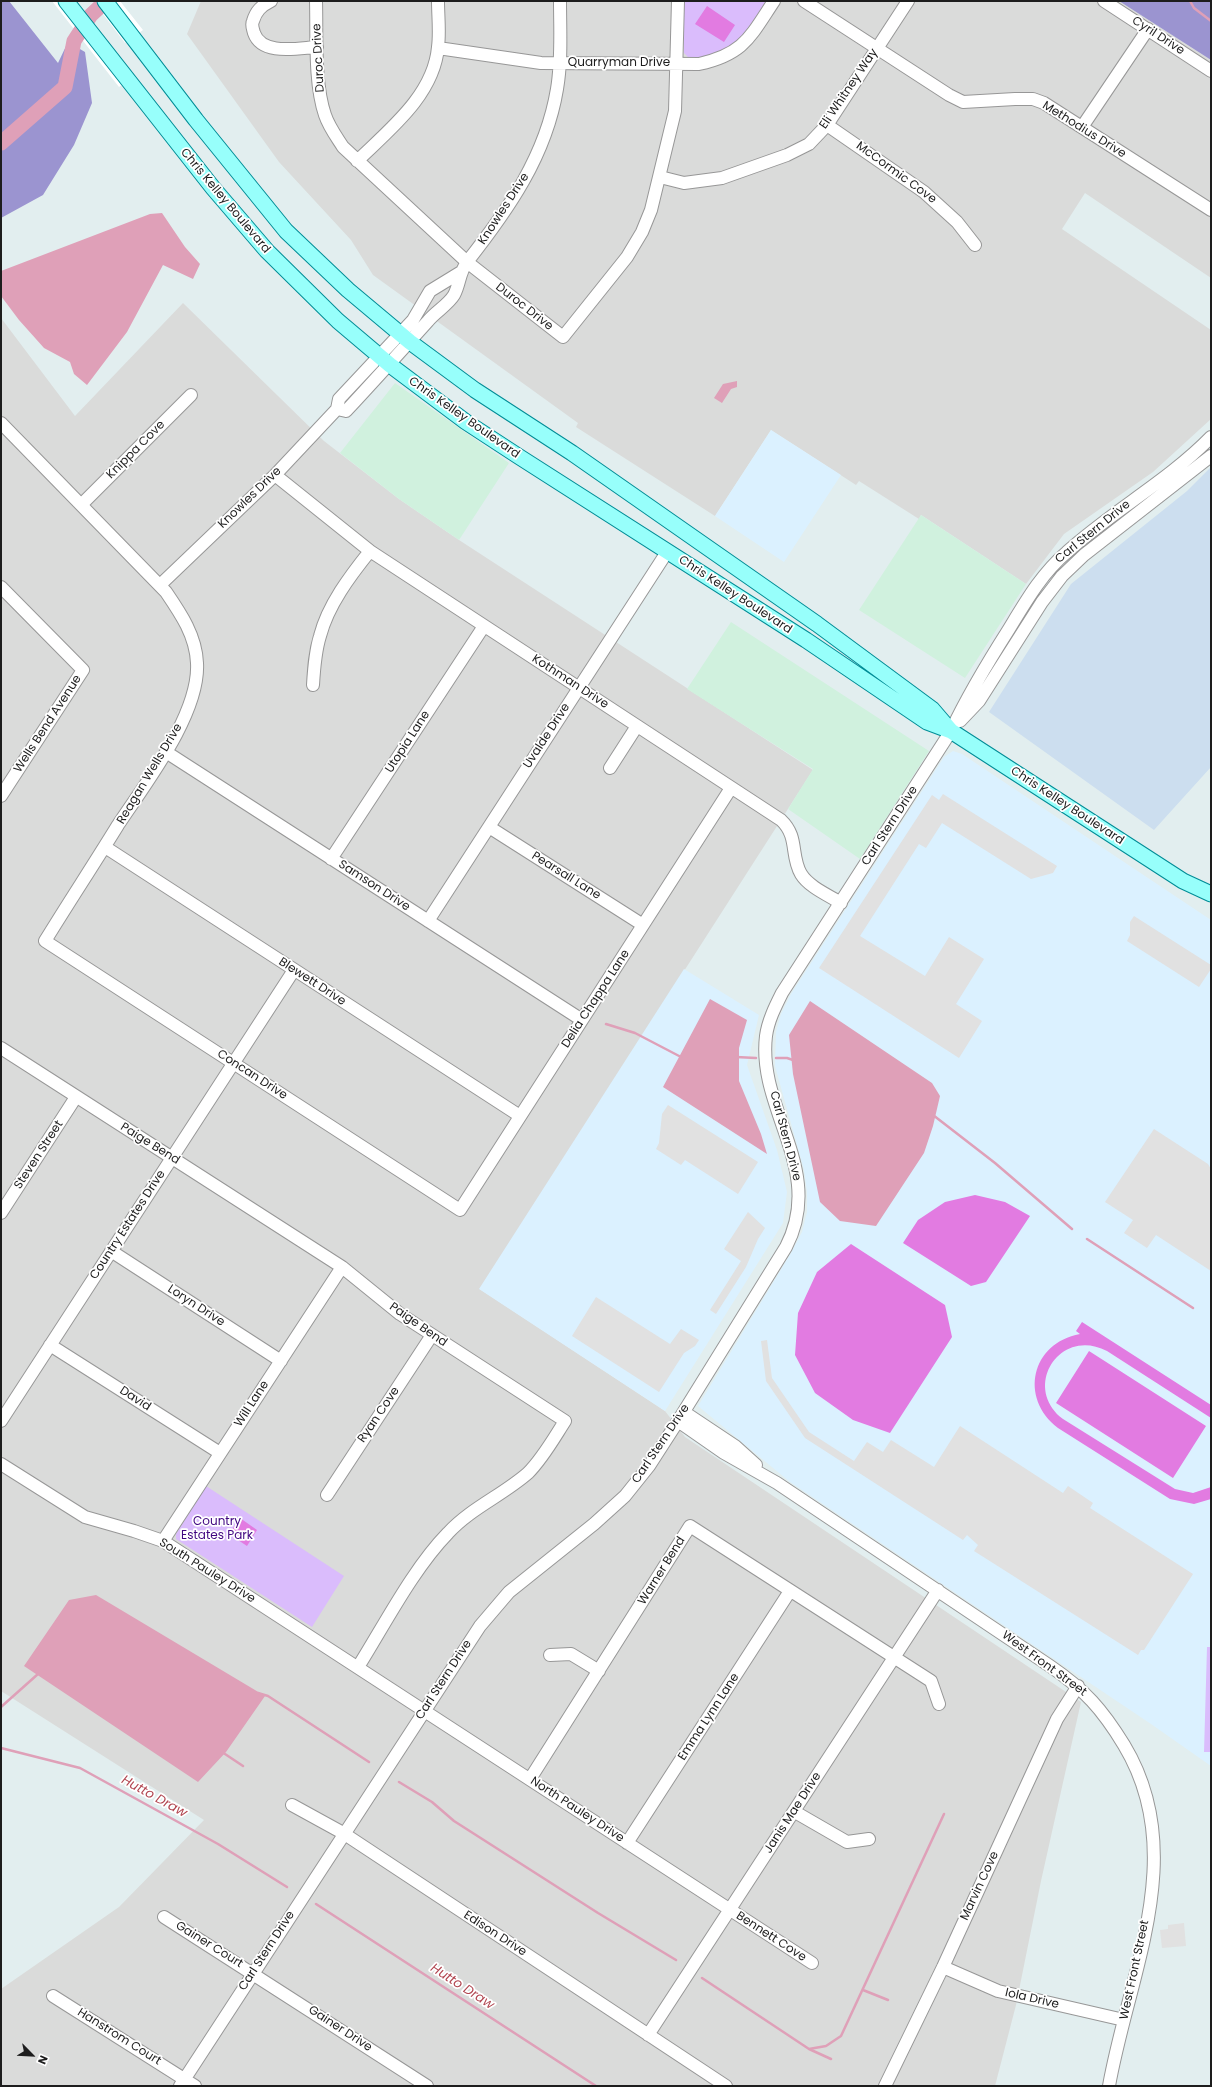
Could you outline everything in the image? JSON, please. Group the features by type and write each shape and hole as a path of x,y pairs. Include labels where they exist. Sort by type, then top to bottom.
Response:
{"main road":[{"name":"Chris Kelley Boulevard","path":"66,1 213,188 267,251 338,321 385,361 466,422 806,640 927,722 951,731 1183,881 1211,904"},
{"name":"Chris Kelley Boulevard","path":"105,1 196,120 286,231 348,290 406,338 475,390 572,453 817,624 932,709 951,731"},
{"name":"Chris Kelley Boulevard","path":"1183,881 1211,894"}],"street":[{"path":"271,1 262,5 255,14 252,24 254,35 260,44 273,49 317,47"},
{"name":"Duroc Drive","path":"316,1 320,92 325,114 332,131 343,147 464,267 563,337 627,258 648,217 660,176 675,111 678,1"},
{"path":"357,161 409,110 428,82 438,48 438,1"},
{"name":"Knowles Drive","path":"160,585 275,475 337,409 339,399 385,361 406,338 454,295 464,267 508,208 523,185 537,156 547,129 557,90 560,62 560,1"},
{"name":"Quarryman Drive","path":"438,48 541,63 699,64 720,59 739,48 750,37 774,1"},
{"name":"Methodius Drive","path":"804,1 949,95 963,102 1033,99 1044,103 1211,210"},
{"name":"Eli Whitney Way","path":"660,176 684,183 703,182 722,178 787,155 809,144 827,125 908,1"},
{"name":"Cyril Drive","path":"1104,1 1211,71"},
{"path":"1082,127 1148,29"},
{"name":"McCormic Cove","path":"827,125 924,192 952,217 975,245"},
{"name":"Knowles Drive","path":"406,338 413,320 430,291 464,267"},
{"name":"Knippa Cove","path":"81,506 191,395"},
{"name":"Reagan Wells Drive","path":"2,428 160,585 187,623 197,663 195,687 188,710 166,752 45,941"},
{"name":"Carl Stern Drive","path":"182,2082 461,1652 495,1606 509,1592 594,1524 625,1496 649,1466 681,1416 786,1247 795,1229 799,1209 799,1184 797,1170 766,1062 766,1037 768,1024 782,993 951,731 968,694 1031,594 1050,568 1085,536 1189,457 1211,437"},
{"name":"Carl Stern Drive","path":"951,731 979,701 1042,602 1062,576 1084,555 1211,456"},
{"name":"Kothman Drive","path":"275,475 370,551 787,826 792,835 801,875 811,884 840,903"},
{"path":"313,685 315,656 326,618 353,572 370,551"},
{"name":"Uvalde Drive","path":"428,921 667,552"},
{"name":"Wells Bend Avenue","path":"1,796 84,670 3,592"},
{"name":"Utopia Lane","path":"331,859 484,626"},
{"path":"610,768 637,726"},
{"name":"Samson Drive","path":"166,752 582,1020"},
{"name":"Delia Chappa Lane","path":"460,1210 731,788"},
{"name":"Pearsall Lane","path":"489,827 643,925"},
{"name":"Blewett Drive","path":"105,847 520,1116"},
{"name":"Concan Drive","path":"45,941 460,1210"},
{"name":"Country Estates Drive","path":"1,1421 294,970"},
{"name":"Paige Bend","path":"1,1048 342,1267 400,1314 565,1420 545,1452 528,1472 470,1513 439,1542 417,1573 358,1667"},
{"name":"Steven Street","path":"1,1213 76,1097"},
{"name":"Loryn Drive","path":"111,1252 281,1361"},
{"name":"Will Lane","path":"163,1541 342,1267"},
{"name":"Ryan Cove","path":"326,1495 432,1335"},
{"name":"David","path":"50,1345 220,1453"},
{"name":"West Front Street","path":"681,1416 724,1453 777,1483 938,1590 1078,1686 1097,1705 1129,1753 1142,1785 1152,1825 1155,1846 1153,1883 1109,2086"},
{"name":"South Pauley Drive","path":"1,1464 85,1517 163,1541 424,1710"},
{"name":"Warner Bend","path":"530,1779 690,1526 931,1681 939,1704"},
{"name":"Janis Mae Drive","path":"648,2035 938,1590"},
{"name":"Emma Lynn Lane","path":"628,1843 790,1591"},
{"path":"550,1655 571,1654 599,1671"},
{"name":"Marvin Cove","path":"885,2086 943,1967 1057,1719 1078,1686"},
{"name":"North Pauley Drive","path":"424,1710 730,1910"},
{"name":"Edison Drive","path":"292,1805 343,1833 726,2086"},
{"path":"794,1812 847,1842 869,1839"},
{"name":"Bennett Cove","path":"730,1910 812,1964"},
{"name":"Gainer Court","path":"164,1917 253,1973"},
{"name":"Iola Drive","path":"943,1967 998,1991 1124,2020"},
{"name":"Gainer Drive","path":"253,1973 427,2086"},
{"name":"Hanstrom Court","path":"53,1996 182,2082 195,2086"}],"shaded area":[{"path":"1,1 9,1 58,63 68,42 85,52 92,103 74,145 43,195 1,218"},
{"path":"201,1 1119,1 1211,60 1211,278 1085,193 1062,229 1211,330 1211,419 1153,472 1064,534 1026,584 921,515 919,519 859,481 856,485 771,430 715,516 576,427 578,423 373,275 351,240 279,162 187,34"},
{"path":"1119,1 1211,1 1211,60"},
{"path":"707,6 735,25 724,42 695,24"},
{"path":"162,213 185,247 200,264 193,279 163,265 127,332 87,385 74,374 70,362 44,348 19,320 1,296 1,271 150,214"},
{"path":"183,303 324,441 399,499 459,540 813,770 480,1289 665,1411 685,1437 1081,1702 1041,1881 1016,2005 995,2086 1,2086 1,1989 119,1907 204,1820 1,1691 1,318 75,416"},
{"path":"737,381 737,387 731,389 722,403 714,398 723,384"},
{"path":"395,383 509,463 459,540 399,499 340,453"},
{"path":"771,430 841,475 784,562 715,516"},
{"path":"1211,467 1211,767 1154,830 989,712 1071,584 1187,491"},
{"path":"921,515 1026,584 965,678 859,610"},
{"path":"731,622 929,751 860,859 788,809 813,769 687,689"},
{"path":"953,751 962,754 1211,920 1211,1766 1151,1724 790,1482 698,1406 791,1253 802,1232 807,1212 807,1192 804,1170 775,1066 776,1032 781,1014 791,994 944,757"},
{"path":"943,794 1057,866 1053,873 1031,879 942,823 926,848 919,844 860,936 925,976 949,937 984,959 956,1004 982,1021 959,1058 819,968 932,795 939,800"},
{"path":"1134,916 1211,965 1211,969 1199,987 1127,941 1130,935 1130,922"},
{"path":"684,969 759,1015 747,1065 777,1150 787,1192 783,1223 665,1411 479,1289"},
{"path":"710,999 747,1020 739,1048 739,1081 761,1134 767,1154 663,1087"},
{"path":"810,1001 932,1083 940,1096 933,1126 924,1153 876,1226 840,1221 820,1202 793,1074 789,1035"},
{"path":"668,1105 758,1162 738,1194 685,1160 681,1165 656,1149 659,1143 662,1114"},
{"path":"1154,1129 1208,1164 1211,1169 1211,1271 1156,1235 1147,1248 1124,1233 1133,1220 1105,1202"},
{"path":"975,1195 1005,1202 1030,1216 986,1282 971,1286 903,1243 918,1220 945,1202"},
{"path":"748,1212 765,1228 758,1239 746,1267 716,1314 710,1310 741,1261 724,1249"},
{"path":"851,1244 945,1305 952,1337 890,1433 853,1420 815,1393 795,1355 798,1313 817,1272"},
{"path":"596,1297 670,1344 681,1329 699,1340 695,1346 684,1353 659,1392 572,1336"},
{"path":"1082,1322 1211,1405 1211,1418 1107,1351 1090,1345 1074,1347 1061,1353 1052,1364 1046,1377 1046,1391 1051,1406 1063,1419 1175,1489 1193,1493 1211,1487 1211,1499 1194,1504 1170,1499 1058,1428 1046,1416 1038,1402 1035,1387 1036,1373 1041,1360 1050,1348 1063,1339 1080,1334 1076,1331"},
{"path":"767,1340 772,1378 809,1432 854,1461 867,1442 883,1452 891,1440 934,1467 960,1426 1063,1493 1068,1486 1093,1503 1090,1508 1193,1574 1144,1650 1141,1650 1138,1655 974,1551 978,1545 967,1535 963,1540 805,1438 766,1381 761,1341"},
{"path":"1089,1351 1206,1426 1173,1478 1056,1403"},
{"path":"240,1518 257,1530 247,1546 229,1534"},
{"path":"96,1595 265,1696 226,1752 198,1782 24,1666 69,1600"},
{"path":"1184,1923 1186,1946 1162,1948 1160,1930 1168,1929 1168,1925"}],"green space":[{"path":"683,1 766,1 744,34 727,49 704,57 689,58 684,53"},
{"name":"Country Estates Park","path":"206,1486 344,1576 312,1627 176,1539 176,1534"},
{"path":"1207,1647 1211,1647 1211,1752 1204,1752"}],"pier":[{"path":"52,1 76,1 134,76 119,87"},
{"path":"93,1 120,1 143,30 125,43"}],"waterway":[{"path":"1,143 65,87 74,41 91,15 106,1"},
{"path":"1190,1 1194,8 1211,21"},
{"path":"606,1024 635,1033 681,1057"},
{"path":"736,1057 756,1058"},
{"path":"776,1058 787,1058 793,1060"},
{"path":"933,1115 995,1163 1072,1229"},
{"path":"1087,1239 1193,1308"},
{"path":"1,1707 38,1674"},
{"path":"258,1693 268,1696 369,1762"},
{"name":"Hutto Draw","path":"1,1748 80,1768 218,1844 287,1887"},
{"path":"222,1752 243,1766"},
{"path":"399,1782 432,1802 454,1821 598,1913 676,1960"},
{"path":"809,2049 826,2046 841,2036 944,1814"},
{"name":"Hutto Draw","path":"316,1904 596,2086"},
{"path":"702,1978 809,2049 831,2059"},
{"path":"863,1990 888,2000"}]}
